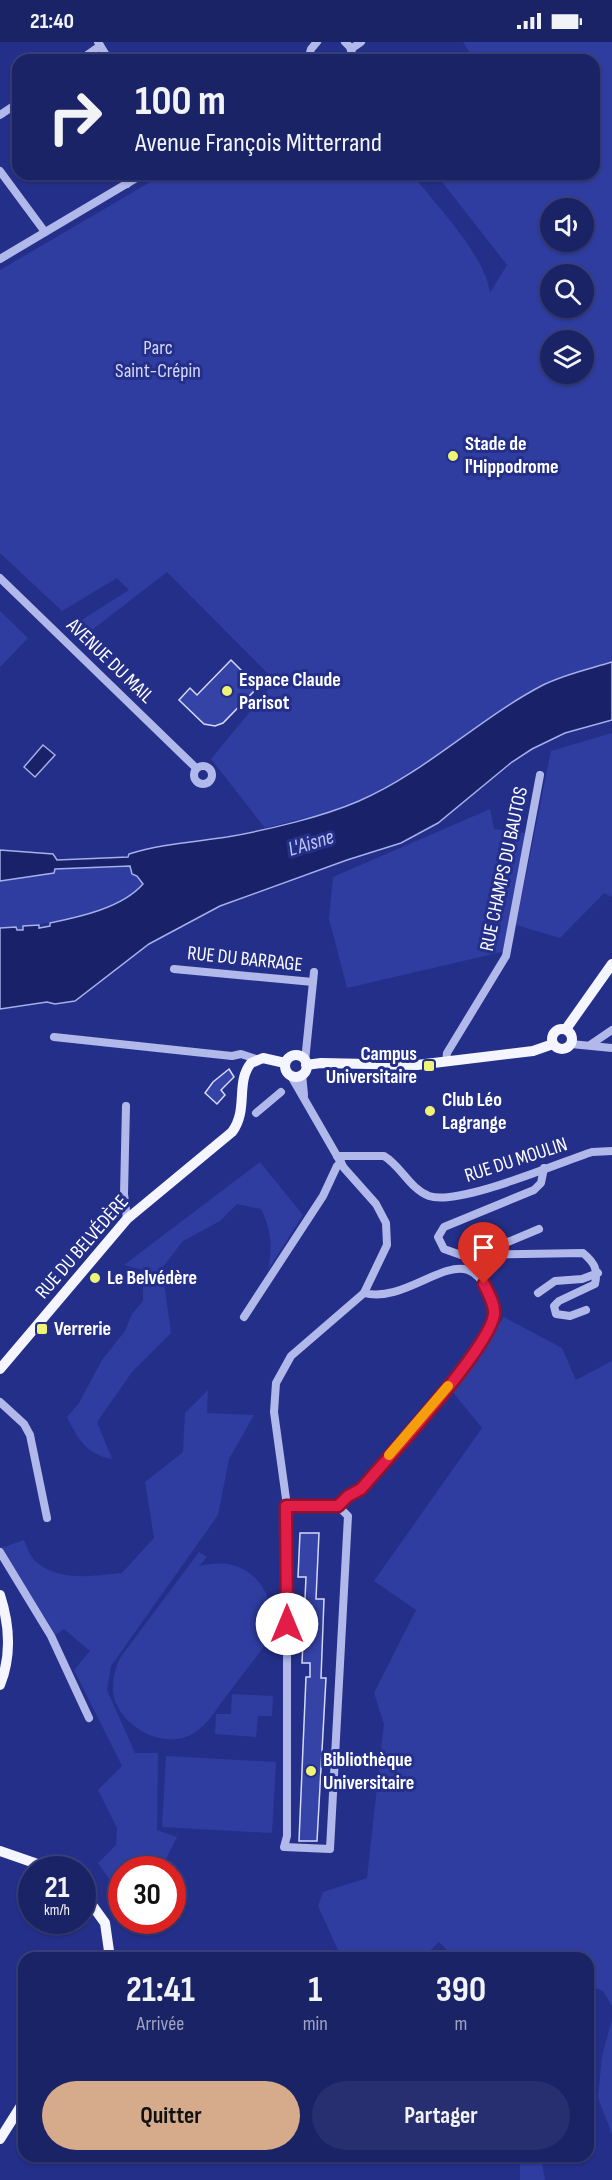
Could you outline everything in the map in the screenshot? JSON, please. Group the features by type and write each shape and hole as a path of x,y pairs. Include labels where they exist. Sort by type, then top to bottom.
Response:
{"main road":[{"path":"566,1029 612,964"},
{"path":"559,1029 566,1029 571,1034 571,1044 562,1049 554,1044 554,1034 559,1029"},
{"path":"285,1063 286,1072 321,1063 417,1065 533,1051 554,1044"},
{"path":"285,1063 294,1056 301,1069"},
{"path":"246,1070 256,1059 263,1058 285,1063"},
{"name":"RUE DU BELVÉDÈRE","path":"0,1369 127,1219 232,1132 242,1115 243,1079 246,1070"},
{"path":"0,1595 6,1617 9,1645 0,1685"},
{"path":"0,1851 18,1857"},
{"path":"96,1908 102,1916 108,1935 109,1952"},
{"path":"0,2139 18,2110"}],"street":[{"path":"348,45 361,42"},
{"path":"87,54 99,44"},
{"path":"0,171 45,232"},
{"path":"125,180 127,184"},
{"path":"0,259 133,180"},
{"name":"AVENUE DU MAIL","path":"0,578 196,768"},
{"name":"RUE CHAMPS DU BAUTOS","path":"446,1062 447,1053 506,956 540,775"},
{"name":"RUE DU BARRAGE","path":"174,969 313,982"},
{"path":"286,1506 338,1506 348,1515 330,1849 285,1847 287,1836 286,1506 274,1412 276,1383 291,1356 364,1293 387,1245 386,1223 376,1204 339,1159 304,1096 297,1090 314,972"},
{"path":"590,1045 612,1030"},
{"path":"54,1037 232,1056 242,1054 256,1059"},
{"path":"571,1044 612,1048"},
{"path":"232,1056 246,1070"},
{"path":"256,1113 282,1092"},
{"path":"126,1106 124,1194 127,1219"},
{"name":"RUE DU MOULIN","path":"339,1159 384,1156 428,1196 439,1197 469,1195 592,1152 612,1151"},
{"path":"244,1317 323,1196 339,1159"},
{"path":"544,1168 541,1183 534,1190 440,1231 438,1237 444,1249 461,1255 583,1253 591,1260 598,1273 595,1284 559,1301 554,1306 556,1314 570,1316 586,1310"},
{"path":"478,1255 539,1229"},
{"path":"338,1506 348,1496 361,1489 460,1371 488,1335 494,1314 492,1302 484,1284 470,1271 453,1268 393,1293 373,1296 364,1293"},
{"path":"538,1293 555,1281 582,1279 598,1273"},
{"path":"0,1402 24,1424 30,1435 47,1518"},
{"path":"0,1552 51,1636 89,1718"}],"green space":[{"name":"Parc Saint-Crépin","path":"463,42 612,42 612,662 567,675 424,766 359,801 329,812 265,828 211,759 275,681 167,572 92,630 80,621 129,590 117,578 62,611 0,553 0,270 154,180 417,180 469,247 486,278 490,293 507,265 441,180 600,180 600,54 470,54"},
{"path":"0,611 28,638 0,667"},
{"path":"612,733 612,897 604,893 560,938 516,925 551,751"},
{"path":"490,809 494,829 526,833 506,951 347,988 329,919 333,877"},
{"path":"131,866 143,884 119,902 70,919 24,926 23,930 16,930 16,927 0,928 0,881 54,873 54,869"},
{"path":"260,1162 303,1215 268,1270 270,1239 261,1209 237,1204 220,1221 183,1241 162,1268 171,1333 132,1372 97,1422 112,1459 103,1457 89,1449 79,1439 67,1417 79,1403 102,1360 125,1331 132,1314 143,1301 143,1270 124,1265"},
{"path":"504,1317 562,1348 576,1380 612,1361 612,2006 603,1991 594,1987 594,1952 449,1952 439,1942 428,1952 339,1952 318,1906 323,1892 367,1878 384,1724 374,1693 416,1610 374,1581 482,1428 451,1390"},
{"path":"208,1390 207,1413 254,1415 229,1459 218,1515 111,1666 107,1690 135,1753 158,1753 157,1830 177,1837 168,1856 108,1856 108,1877 98,1863 116,1845 117,1828 98,1790 122,1766 74,1670 90,1651 64,1629 55,1635 1,1548 24,1540 35,1561 44,1568 65,1575 88,1576 122,1573 154,1538 145,1482 183,1452 185,1413"},
{"path":"199,1552 207,1557 199,1566 232,1565 254,1577 262,1586 271,1608 270,1633 266,1644 205,1724 186,1737 163,1739 140,1730 122,1713 114,1697 115,1674 120,1658"},
{"path":"232,1694 273,1696 272,1716 258,1716 256,1737 215,1734 216,1714 231,1714"},
{"path":"166,1756 276,1762 272,1833 162,1827"},
{"path":"612,2020 612,2134 598,2098 602,2056"},
{"path":"520,2162 542,2162 545,2180 520,2180"}],"water":[{"name":"L'Aisne","path":"612,662 612,720 565,733 532,749 512,762 438,823 401,843 220,906 149,944 75,1001 55,1004 47,1002 0,1009 0,928 16,927 17,930 23,930 23,926 39,925 39,928 50,926 50,923 112,905 143,884 137,876 132,874 130,866 55,869 54,873 0,881 0,850 53,854 57,860 128,857 129,854 153,848 243,834 312,818 359,801 383,789 430,761 496,713 543,685"},
{"path":"43,745 55,755 35,777 24,767"}],"building":[{"name":"Espace Claude Parisot","path":"231,660 258,687 223,723 215,726 204,724 179,700 190,688 197,695"},
{"path":"229,1069 234,1077 221,1090 225,1095 217,1104 205,1093 213,1082"},
{"path":"300,1533 319,1533 316,1599 324,1599 321,1678 326,1678 317,1841 299,1841 306,1677 310,1677 310,1663 302,1663 306,1577 298,1577"}],"slow traffic":[{"path":"389,1455 448,1386"}],"place":[{"name":"Stade de l'Hippodrome","path":"453,456"},
{"name":"Espace Claude Parisot","path":"227,691"},
{"name":"Campus Universitaire","path":"429,1066"},
{"name":"Club Léo Lagrange","path":"430,1111"},
{"name":"Le Belvédère","path":"95,1278"},
{"name":"Verrerie","path":"42,1329"},
{"name":"Bibliothèque Universitaire","path":"311,1771"}],"route":[{"path":"287,1624 286,1506 338,1506 348,1496 361,1489 488,1335 494,1314 492,1302 484,1284"}]}
